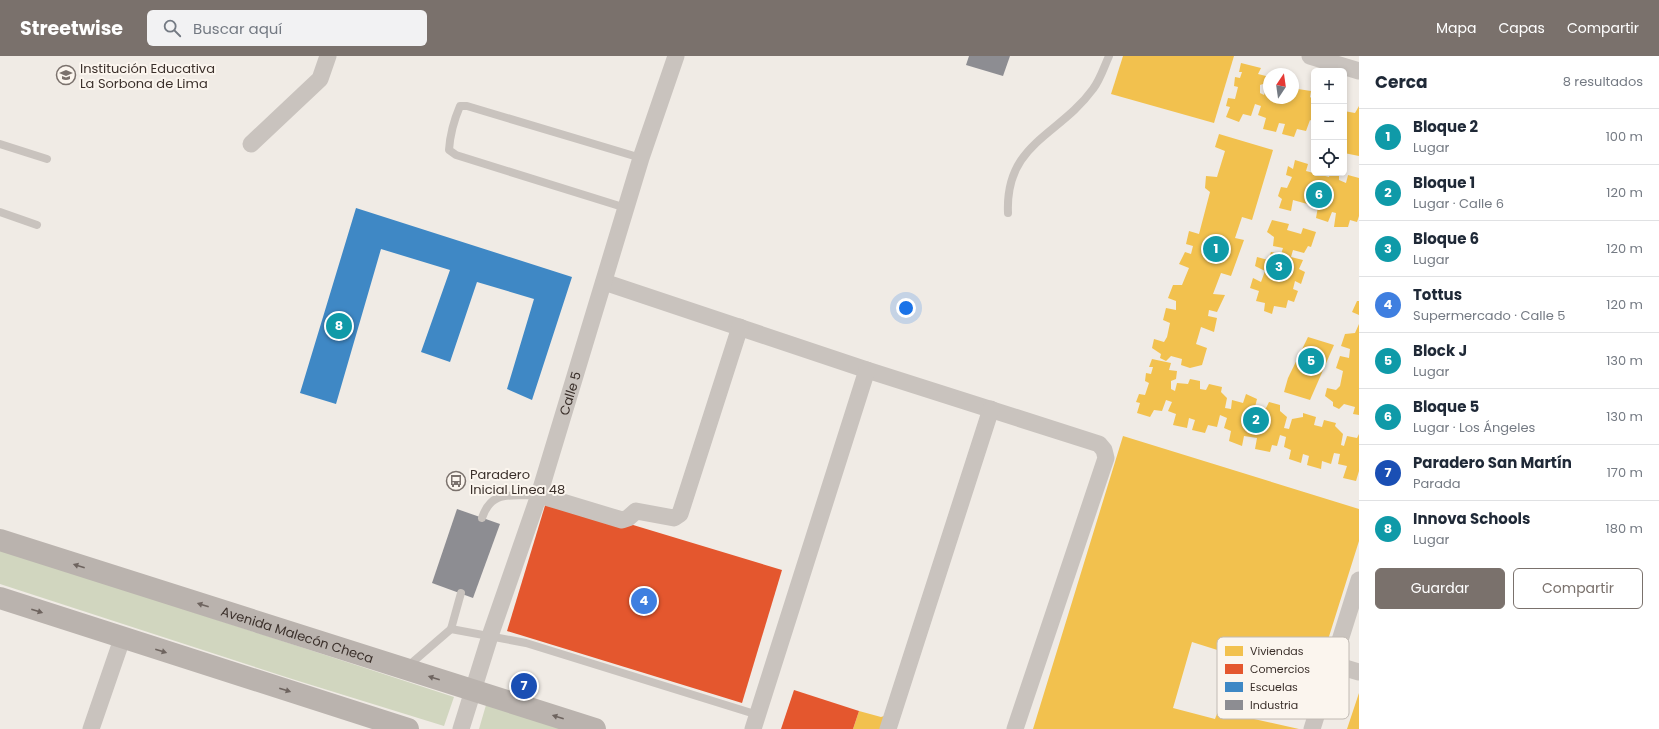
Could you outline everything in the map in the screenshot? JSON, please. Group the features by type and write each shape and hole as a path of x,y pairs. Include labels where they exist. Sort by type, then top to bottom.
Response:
{"main road":[{"name":"Avenida Malecón Checa","path":"0,540 595,729"},
{"path":"0,598 122,639 408,729"}],"street":[{"path":"251,144 320,79 328,56"},
{"name":"Calle 5","path":"461,729 490,636 539,495 641,158 676,56"},
{"path":"1310,56 1359,72"},
{"path":"604,282 867,370 1099,444 1104,450 1106,458 1015,729"},
{"path":"539,495 622,520 628,518 636,511 674,518 677,517 680,514 740,327"},
{"path":"755,722 867,370"},
{"path":"888,729 991,409"},
{"path":"1341,637 1359,580"},
{"path":"91,729 122,639"},
{"path":"1349,669 1359,672"},
{"path":"1312,729 1315,719"}],"lane":[{"path":"1008,213 1008,195 1019,163 1029,149 1064,120 1094,89 1109,56"},
{"path":"626,208 456,155 449,150 449,141 460,106 467,106 641,158"},
{"path":"0,144 47,159"},
{"path":"0,212 37,225"},
{"path":"482,518 486,506 498,497 539,495"},
{"path":"405,668 451,629 460,593"},
{"path":"451,629 526,643 755,722"}],"green space":[{"path":"0,549 454,697 444,726 292,679 0,584"},
{"path":"486,705 564,729 479,729"}],"building: Viviendas":[{"path":"1123,56 1234,56 1214,123 1111,94"},
{"path":"1241,63 1261,68 1258,74 1263,75 1263,84 1260,85 1260,93 1263,94 1263,104 1299,104 1299,89 1311,91 1311,120 1306,131 1297,129 1294,137 1282,134 1285,124 1279,123 1276,132 1263,129 1266,118 1258,115 1261,106 1255,104 1251,116 1243,114 1239,122 1226,117 1230,107 1226,106 1228,98 1235,99 1238,87 1234,86 1235,77 1240,78 1242,72 1239,72"},
{"path":"1359,106 1359,156 1347,154 1347,112 1355,113"},
{"path":"1219,134 1273,150 1252,220 1242,217 1235,238 1244,240 1231,276 1221,273 1213,294 1225,295 1217,312 1209,310 1208,316 1217,318 1214,332 1201,327 1196,344 1207,348 1202,365 1190,368 1181,365 1182,359 1171,356 1166,361 1160,358 1161,354 1152,348 1154,339 1164,342 1167,337 1170,323 1163,320 1166,308 1176,310 1176,301 1168,298 1173,285 1182,285 1189,268 1179,264 1185,252 1191,254 1193,246 1186,244 1189,231 1199,234 1210,192 1205,188 1206,176 1217,177 1225,151 1215,147"},
{"path":"1295,160 1308,164 1306,171 1311,172 1311,176 1339,176 1339,180 1346,183 1348,175 1359,178 1359,216 1357,222 1350,220 1348,227 1334,227 1336,213 1332,212 1328,222 1316,218 1318,207 1293,200 1291,211 1279,208 1282,199 1278,196 1281,187 1287,188 1292,177 1286,175 1288,166 1293,169"},
{"path":"1272,220 1289,224 1287,230 1301,234 1303,228 1316,232 1311,247 1308,246 1304,253 1293,250 1291,257 1303,260 1299,269 1305,272 1301,284 1295,281 1293,289 1298,291 1294,302 1288,300 1286,308 1274,306 1272,314 1264,311 1265,303 1256,301 1259,291 1250,288 1253,278 1261,282 1265,271 1255,266 1257,257 1268,260 1271,252 1281,254 1283,248 1273,246 1274,237 1267,232"},
{"path":"1357,301 1359,301 1359,315 1352,312"},
{"path":"1359,324 1359,415 1353,414 1355,407 1344,404 1339,409 1333,406 1333,402 1325,396 1327,388 1336,390 1340,386 1343,371 1336,368 1340,356 1349,358 1350,349 1341,346 1345,334 1355,333"},
{"path":"1308,337 1334,345 1310,400 1284,392 1288,378"},
{"path":"1152,359 1171,363 1169,370 1177,371 1176,379 1171,381 1171,389 1175,391 1177,383 1188,384 1190,379 1200,381 1200,389 1206,390 1209,384 1222,387 1221,392 1227,398 1225,408 1231,409 1232,400 1243,403 1246,394 1257,399 1255,407 1266,408 1269,402 1280,405 1280,411 1287,417 1284,428 1289,429 1292,419 1303,417 1303,413 1316,417 1314,425 1322,427 1324,420 1336,423 1335,426 1343,434 1341,445 1344,446 1347,436 1357,438 1359,434 1359,471 1356,481 1343,478 1347,466 1338,464 1340,454 1334,453 1331,464 1322,461 1321,469 1307,465 1309,456 1303,454 1301,463 1289,459 1291,450 1284,447 1286,437 1280,435 1277,446 1272,445 1270,452 1255,449 1257,438 1244,436 1242,446 1229,441 1231,431 1224,428 1227,418 1220,415 1217,427 1208,425 1205,433 1192,430 1195,420 1189,418 1187,428 1173,425 1176,414 1168,411 1172,402 1166,400 1162,411 1154,410 1150,417 1137,413 1140,403 1136,402 1139,394 1145,395 1149,383 1145,381 1146,373 1151,374 1153,367 1149,367"},
{"path":"1123,436 1359,509 1359,541 1329,637 1217,637 1217,650 1192,642 1173,708 1215,719 1217,714 1217,719 1254,719 1299,729 1033,729"},
{"path":"1359,693 1359,729 1347,729"},
{"path":"859,711 881,717 887,715 883,729 853,729"}],"building: Comercios":[{"path":"547,499 782,570 742,703 507,631"},
{"path":"794,690 859,711 853,729 781,729"}],"building: Escuelas":[{"path":"356,208 572,277 532,400 507,389 534,299 477,282 450,362 421,352 450,270 381,249 336,404 300,393"}],"building: Industria":[{"path":"969,56 1010,56 1003,76 966,65"},
{"path":"457,509 500,524 473,598 432,583"}],"place":[{"name":"Institución Educativa La Sorbona de Lima","path":"66,75"},
{"name":"Bloque 5","path":"1319,195"},
{"name":"Bloque 2","path":"1216,249"},
{"name":"Bloque 6","path":"1279,267"},
{"name":"Innova Schools","path":"339,326"},
{"name":"Block J","path":"1311,361"},
{"name":"Bloque 1","path":"1256,420"},
{"name":"Paradero Inicial Linea 48","path":"456,481"},
{"name":"Tottus","path":"644,601"},
{"name":"Paradero San Martín","path":"524,686"}]}
